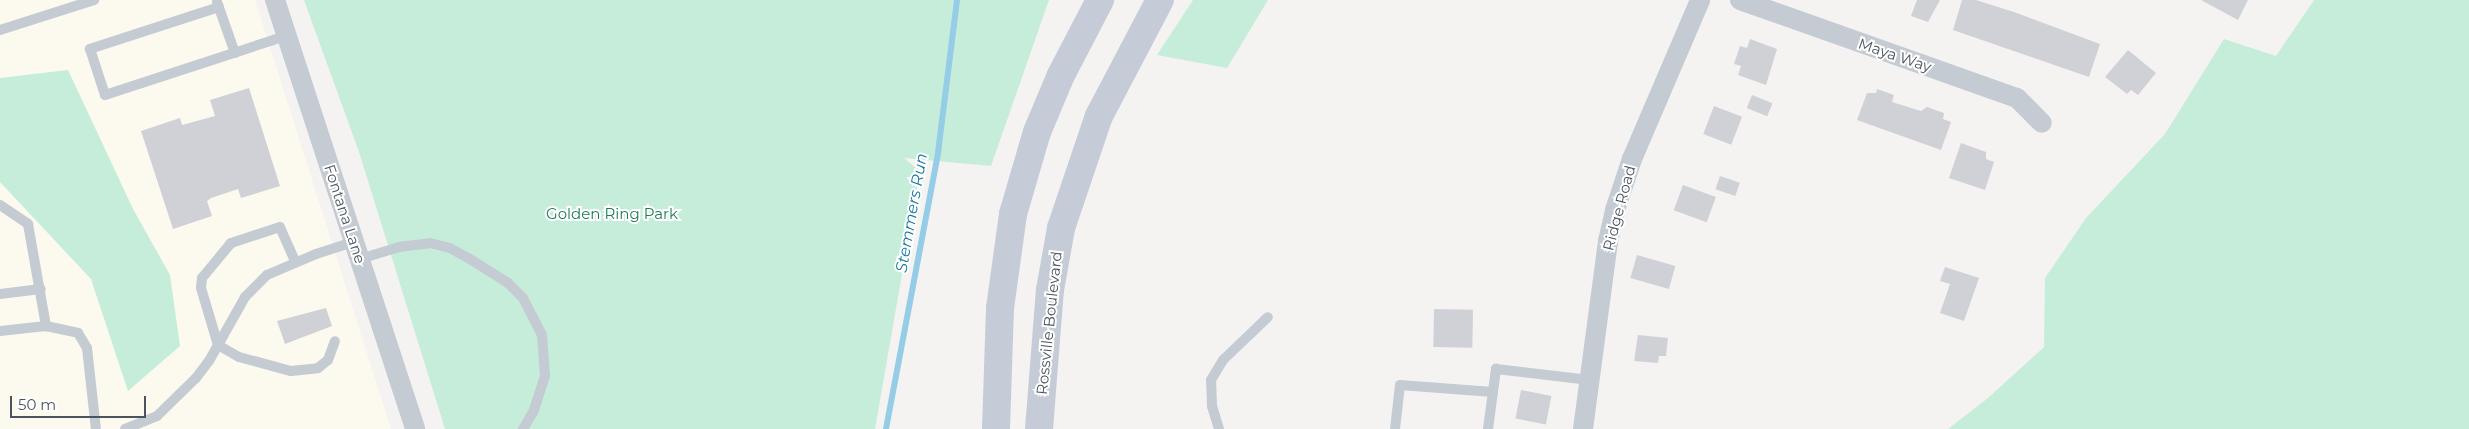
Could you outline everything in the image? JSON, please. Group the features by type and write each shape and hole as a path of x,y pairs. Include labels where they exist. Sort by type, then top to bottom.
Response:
{"main road":[{"path":"996,429 1000,308 1007,248 1021,182 1061,75 1100,0"},
{"name":"Rossville Boulevard","path":"1040,427 1050,290 1061,228 1099,116 1160,0"},
{"path":"988,429 998,390"}],"street":[{"name":"Fontana Lane","path":"275,0 414,429"},
{"name":"Ridge Road","path":"1583,429 1615,210 1632,159 1700,0"},
{"name":"Maya Way","path":"1740,0 2017,98 2042,123"}],"lane":[{"path":"0,30 94,0"},
{"path":"235,53 218,3 90,49 105,95 235,53 286,36"},
{"path":"0,205 28,224 41,288 46,326"},
{"path":"295,262 280,227 231,243 202,278 201,288 218,345 239,357 291,371 318,368 328,360 335,341"},
{"path":"132,428 157,416 183,392 209,361 256,285 267,275 295,262 357,251 430,243 450,248 508,283 523,298 542,335 545,355 540,393 523,429"},
{"path":"0,294 41,288"},
{"path":"1219,429 1212,406 1211,380 1223,360 1268,317"},
{"path":"0,331 46,326 78,333 87,348 96,429"},
{"path":"1488,429 1496,369 1589,380"},
{"path":"1395,429 1400,385 1493,392"}],"shaded area":[{"path":"0,0 255,0 391,429 0,429 0,182 91,279 128,391 170,275 133,209 68,70 0,78"}],"green space":[{"name":"Golden Ring Park","path":"304,0 1049,0 991,166 904,158 920,171 875,429 445,429 359,152"},
{"path":"1193,0 1268,0 1227,68 1157,55"},
{"path":"2314,0 2469,0 2469,429 1948,429 1988,398 2044,347 2045,278 2086,218 2165,134 2224,39 2276,56"},
{"path":"68,70 133,209 170,275 180,346 128,391 91,279 0,182 0,78"}],"building":[{"path":"1917,0 1940,0 1928,22 1911,16"},
{"path":"1962,0 1976,0 2014,12 2100,44 2089,77 1953,30"},
{"path":"2201,0 2248,0 2238,20"},
{"path":"1750,39 1777,49 1766,85 1738,75 1741,66 1734,64 1740,46 1747,48"},
{"path":"2128,50 2156,73 2138,95 2131,90 2127,94 2105,77"},
{"path":"249,88 280,186 241,198 238,189 211,198 207,201 212,216 173,229 141,131 180,118 182,125 215,116 210,100"},
{"path":"1877,89 1894,95 1892,102 1921,111 1927,107 1944,113 1943,119 1951,122 1941,150 1857,120 1867,93 1876,93"},
{"path":"1752,95 1772,103 1767,116 1747,108"},
{"path":"1714,106 1742,117 1731,145 1703,134"},
{"path":"1961,143 1986,152 1986,159 1994,162 1985,190 1949,178"},
{"path":"1720,176 1740,183 1735,196 1715,189"},
{"path":"1683,185 1716,197 1707,222 1674,210"},
{"path":"1637,255 1675,266 1669,289 1630,278"},
{"path":"1945,267 1979,278 1964,321 1940,313 1950,284 1940,281"},
{"path":"326,308 332,326 285,344 277,321"},
{"path":"1434,309 1473,310 1472,348 1433,347"},
{"path":"1638,335 1668,338 1666,356 1659,356 1658,363 1634,361"},
{"path":"1521,390 1551,396 1546,424 1515,418"}],"waterway":[{"name":"Stemmers Run","path":"886,429 938,153 957,0"}]}
